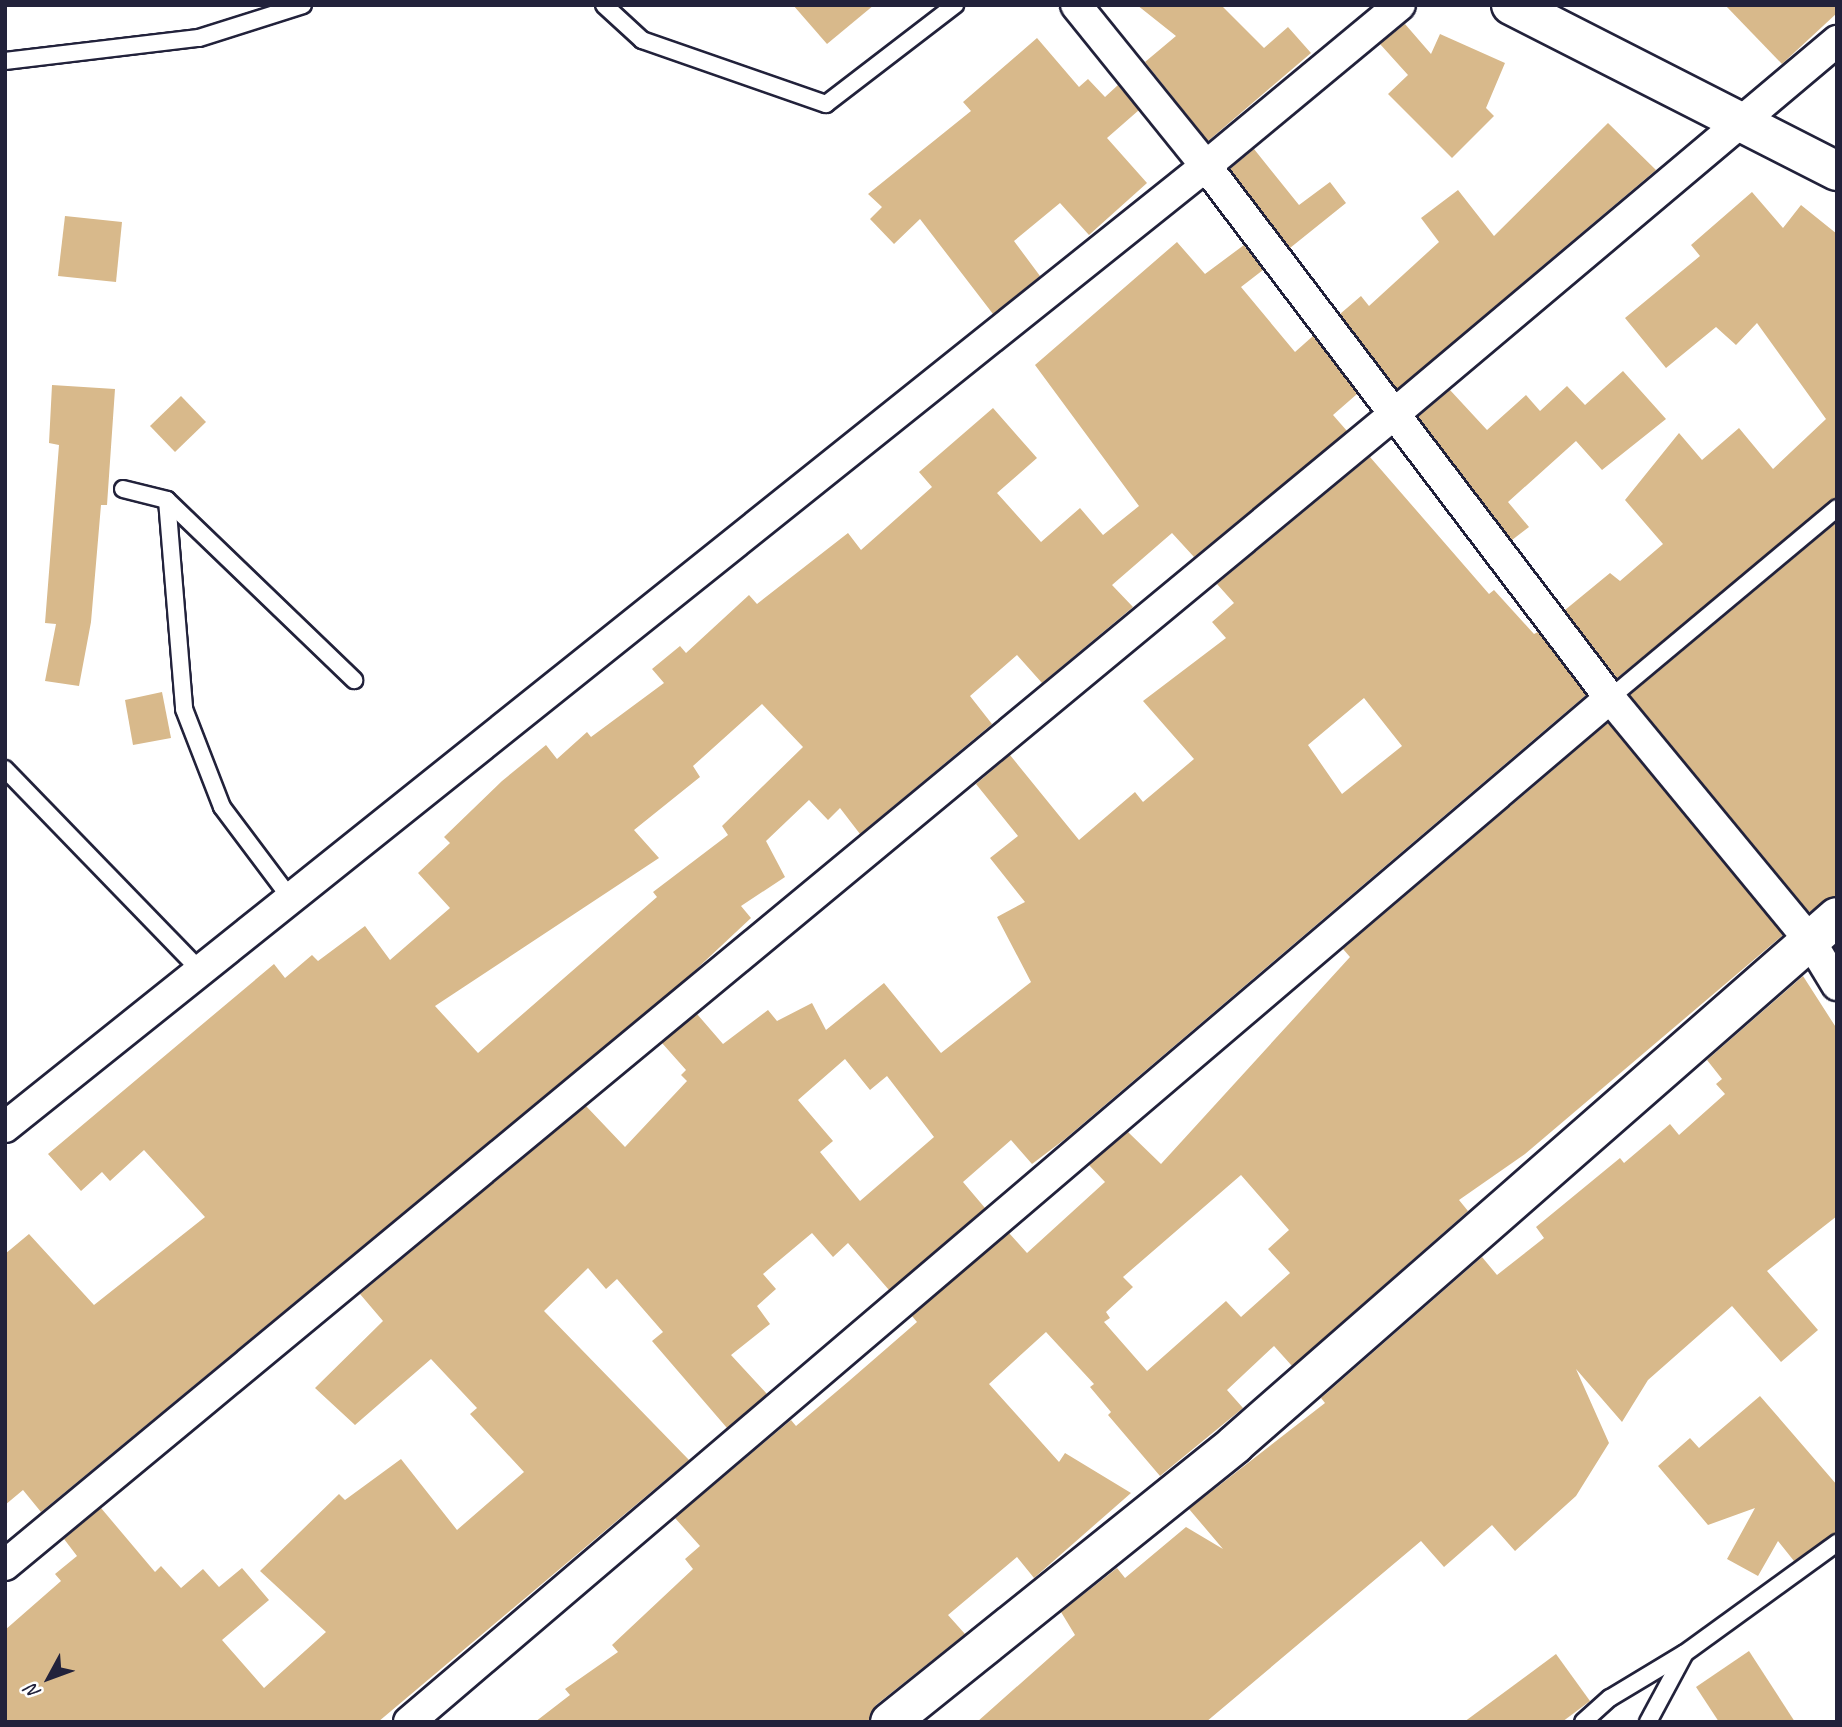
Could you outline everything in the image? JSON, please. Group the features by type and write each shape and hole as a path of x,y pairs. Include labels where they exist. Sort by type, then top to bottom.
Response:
{"street":[{"path":"1076,5 1206,166 1610,698 1823,928 1837,985"},
{"path":"5,1127 1206,166 1400,5"},
{"path":"1511,5 1837,171"},
{"path":"5,1565 1393,415 1837,41"},
{"path":"409,1722 1610,698"},
{"path":"890,1722 1234,1445 1823,928"}],"lane":[{"path":"5,61 199,38 303,5"},
{"path":"604,5 642,40 826,104 955,5"},
{"path":"123,489 167,500 354,680"},
{"path":"167,500 184,709 222,807 291,899"},
{"path":"1610,698 1837,508"},
{"path":"5,769 201,971"},
{"path":"1584,1722 1610,1698 1685,1653 1837,1543"},
{"path":"1648,1722 1685,1653"}],"building":[{"path":"793,5 874,5 827,44"},
{"path":"1137,5 1221,5 1264,48 1288,27 1311,53 1208,141 1145,62 1176,36"},
{"path":"1725,5 1837,5 1837,13 1782,64"},
{"path":"1405,24 1431,54 1440,34 1505,63 1486,108 1494,116 1452,158 1388,94 1408,75 1380,44"},
{"path":"1037,38 1079,87 1088,79 1105,97 1118,85 1139,110 1107,138 1147,183 1089,235 1060,203 1014,241 1040,276 993,314 920,219 894,244 870,219 882,207 868,194 971,111 963,102"},
{"path":"1608,123 1656,170 1397,389 1340,314 1361,296 1369,306 1439,242 1421,218 1458,190 1494,236"},
{"path":"1254,149 1299,205 1330,182 1346,203 1290,248 1230,169"},
{"path":"1752,192 1783,228 1801,205 1837,234 1837,498 1617,678 1565,610 1610,573 1620,581 1663,544 1625,500 1679,433 1702,460 1739,428 1773,469 1826,419 1757,323 1736,345 1716,327 1666,368 1625,318 1700,256 1691,245"},
{"path":"65,216 122,222 116,282 58,276"},
{"path":"1177,242 1205,274 1244,245 1263,270 1241,287 1295,352 1313,336 1357,394 1333,415 1347,431 1194,557 1172,533 1112,585 1133,607 1042,683 1017,655 970,696 992,724 860,834 840,808 828,820 809,800 766,841 785,877 741,906 751,918 689,976 41,1512 23,1490 5,1505 5,1254 29,1234 94,1305 205,1217 144,1150 110,1181 102,1172 81,1191 48,1154 274,964 285,978 312,955 318,961 365,926 390,960 450,908 418,873 450,843 444,837 502,781 546,745 557,759 587,732 591,737 664,683 652,669 680,646 686,653 749,595 757,604 848,533 861,550 932,487 919,472 993,408 1037,458 997,493 1041,542 1080,508 1103,535 1139,506 1035,365","holes":["762,704 803,747 722,826 728,835 653,892 657,897 478,1053 435,1006 659,858 634,830 700,777 693,766"]},
{"path":"1623,371 1666,419 1602,470 1576,441 1508,502 1529,527 1512,540 1418,417 1450,390 1487,430 1526,395 1540,411 1567,386 1585,405"},
{"path":"52,385 115,389 107,505 101,505 91,622 79,686 45,681 56,624 45,623 59,445 49,443"},
{"path":"181,396 206,422 175,452 150,426"},
{"path":"1370,457 1489,594 1494,590 1534,634 1538,632 1586,695 1065,1139 1032,1164 1011,1140 963,1182 985,1208 889,1290 848,1243 833,1257 812,1233 763,1274 776,1289 757,1306 770,1324 731,1355 767,1394 727,1428 652,1341 663,1332 617,1279 606,1289 588,1268 544,1311 689,1460 378,1722 5,1722 5,1630 61,1581 55,1574 77,1556 64,1539 101,1508 155,1572 161,1566 181,1588 203,1569 219,1587 242,1568 269,1600 222,1640 264,1688 326,1632 260,1571 339,1494 345,1500 401,1459 457,1530 524,1472 470,1414 477,1408 431,1359 355,1425 315,1388 383,1321 360,1294 586,1106 625,1147 687,1081 681,1075 686,1070 662,1043 697,1014 723,1044 768,1010 777,1021 812,1003 826,1030 884,983 941,1053 1031,982 997,917 1025,902 990,858 1018,836 976,784 1010,755 1079,840 1135,792 1143,802 1194,759 1143,701 1226,638 1212,622 1234,603 1217,584","holes":["1364,698 1402,746 1342,794 1308,745","845,1059 870,1090 887,1076 934,1137 860,1201 820,1152 833,1141 798,1100"]},
{"path":"1837,522 1837,896 1809,912 1630,695"},
{"path":"162,692 171,738 133,745 125,700"},
{"path":"1608,723 1783,935 1525,1154 1459,1200 1468,1211 1292,1366 1274,1346 1227,1390 1243,1408 1160,1476 1108,1415 1111,1412 1090,1387 1094,1384 1046,1332 989,1384 1059,1462 1065,1453 1131,1493 1034,1578 1017,1557 948,1615 965,1634 876,1705 868,1722 535,1722 570,1695 565,1689 618,1652 612,1645 693,1569 685,1559 700,1546 675,1518 791,1420 796,1426 849,1381 917,1322 912,1316 1009,1233 1027,1253 1105,1182 1089,1165 1128,1132 1161,1164 1350,957 1343,949","holes":["1241,1175 1289,1230 1268,1249 1290,1273 1241,1317 1226,1301 1147,1371 1104,1322 1110,1318 1106,1312 1133,1287 1123,1277"]},
{"path":"1803,976 1837,1029 1837,1216 1767,1271 1818,1330 1781,1362 1732,1306 1648,1380 1622,1422 1576,1369 1609,1443 1576,1496 1515,1551 1492,1525 1444,1567 1421,1541 1206,1722 977,1722 1075,1635 1061,1612 1117,1568 1125,1578 1186,1527 1223,1549 1189,1509 1325,1403 1321,1398 1482,1257 1497,1275 1544,1238 1536,1227 1620,1158 1624,1163 1670,1124 1679,1135 1725,1094 1716,1084 1722,1079 1707,1060"},
{"path":"1760,1396 1837,1485 1837,1533 1794,1561 1778,1541 1758,1576 1727,1559 1755,1508 1708,1525 1658,1466 1690,1438 1699,1448"},
{"path":"1749,1651 1795,1722 1719,1722 1696,1687"},
{"path":"1556,1654 1590,1701 1562,1722 1464,1722"}]}
